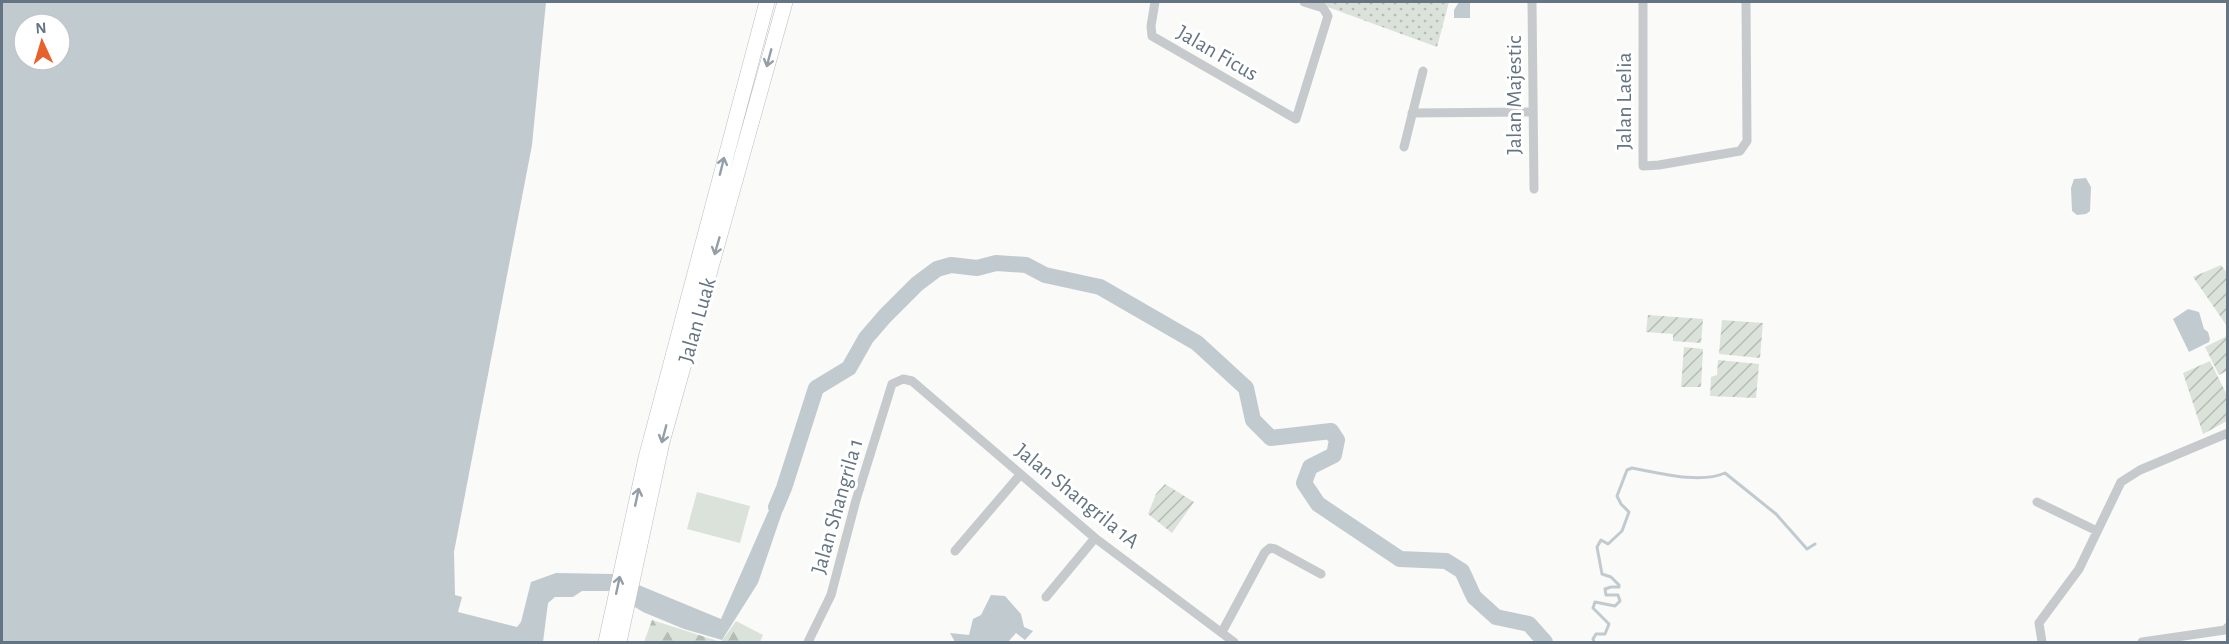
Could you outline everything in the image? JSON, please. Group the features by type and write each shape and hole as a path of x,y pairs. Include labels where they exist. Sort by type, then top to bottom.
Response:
{"main road":[{"name":"Jalan Luak","path":"619,642 618,618 631,556 648,447 767,2"},
{"name":"Jalan Luak","path":"631,556 785,2"},
{"name":"Jalan Luak","path":"606,642 618,618"}],"street":[{"name":"Jalan Ficus","path":"1155,2 1151,26 1152,36 1296,119 1328,16 1323,8 1304,2"},
{"name":"Jalan Majestic","path":"1532,2 1534,189"},
{"name":"Jalan Laelia","path":"1642,2 1643,166 1740,151 1744,148 1747,141 1746,2"},
{"path":"1404,147 1423,71"},
{"path":"1412,113 1533,112"},
{"name":"Jalan Shangrila 1A","path":"898,380 912,381 1095,538 1234,642"},
{"name":"Jalan Shangrila 1","path":"808,642 831,595 856,500 892,384 898,380"},
{"path":"2042,642 2039,623 2079,569 2121,482 2140,470 2228,434"},
{"path":"955,551 1020,476"},
{"path":"2037,502 2097,531"},
{"path":"1046,597 1095,538"},
{"path":"1222,632 1265,552 1270,548 1321,574"},
{"path":"2142,642 2227,630"}],"green space":[{"path":"1314,2 1449,2 1437,47"},
{"path":"2221,265 2227,273 2227,326 2193,277"},
{"path":"1648,315 1703,319 1701,343 1673,341 1673,334 1646,332"},
{"path":"1722,320 1763,323 1760,358 1719,354"},
{"path":"2227,336 2227,371 2219,375 2205,347"},
{"path":"1684,347 1703,349 1701,387 1681,387"},
{"path":"1718,360 1759,364 1756,398 1710,396 1711,377 1717,375"},
{"path":"2210,361 2227,395 2227,421 2203,434 2183,373"},
{"path":"1165,484 1194,502 1172,533 1148,514 1156,494"},
{"path":"697,492 750,506 740,543 687,529"},
{"path":"652,620 721,642 644,642"},
{"path":"736,621 763,635 760,642 721,642"}],"shaded area":[{"path":"2,2 546,2 532,145 454,552 455,595 462,597 458,612 517,627 521,622 531,582 556,573 612,574 721,619 768,512 784,488 785,504 758,583 722,640 684,629 643,612 609,591 582,591 573,597 555,597 548,603 543,642 2,642"},
{"path":"1459,2 1470,2 1470,18 1454,18 1454,10"},
{"path":"2086,178 2091,187 2090,211 2077,215 2072,211 2071,188 2074,179"},
{"path":"2188,309 2199,312 2210,339 2209,342 2189,352 2173,319"},
{"path":"991,595 1005,596 1021,614 1024,627 1033,631 1025,640 1016,633 1008,642 955,642 950,633 969,635 973,619 981,615"}],"waterway":[{"path":"776,507 816,388 849,368 866,338 917,284 937,269 951,265 977,268 996,263 1026,265 1045,275 1100,287 1197,343 1246,388 1253,420 1271,438 1331,431 1337,440 1334,455 1310,467 1304,483 1318,504 1400,559 1446,561 1462,571 1474,597 1496,617 1529,624 1545,642"},
{"path":"1594,642 1596,634 1605,634 1609,624 1593,608 1595,602 1615,606 1620,601 1618,595 1606,595 1605,589 1619,587 1619,585 1611,577 1602,574 1597,547 1601,540 1608,544 1622,531 1629,512 1617,496 1627,470 1632,468 1692,478 1725,473 1776,514 1807,549 1815,544"}]}
